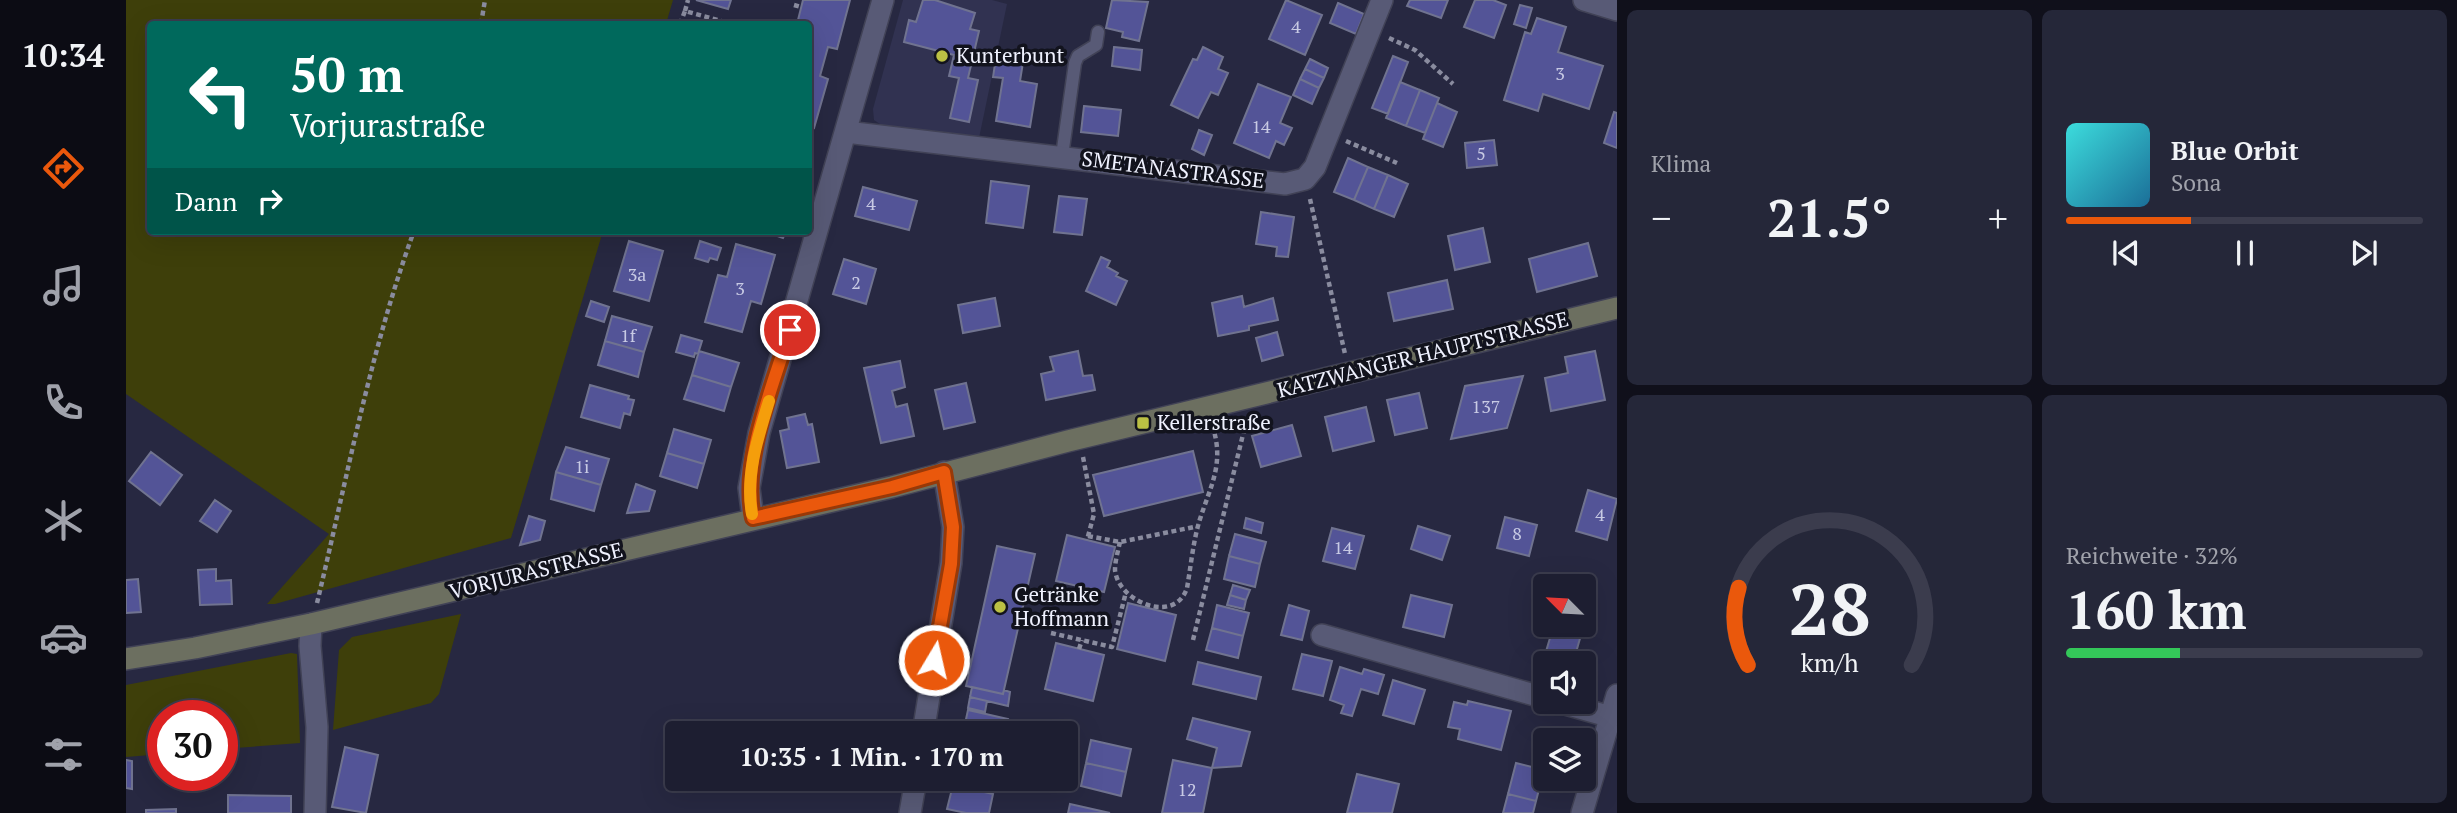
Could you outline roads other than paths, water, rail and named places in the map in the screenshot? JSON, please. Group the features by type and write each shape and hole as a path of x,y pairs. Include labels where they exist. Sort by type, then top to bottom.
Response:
{"main road":[{"name":"KATZWANGER HAUPTSTRASSE","path":"944,472 1617,308"},
{"name":"VORJURASTRASSE","path":"126,659 312,624 892,487 944,472"}],"street":[{"path":"753,518 749,488 759,433 883,0"},
{"name":"SMETANASTRASSE","path":"846,132 1285,184 1305,179 1315,167 1372,31 1382,0"},
{"path":"1584,0 1617,10"},
{"path":"925,721 951,564 953,527 944,472"},
{"path":"312,624 310,646 317,727 315,813"},
{"path":"1322,635 1533,695"},
{"path":"1581,813 1617,695"},
{"path":"1596,713 1611,717"},
{"path":"911,813 914,791"}],"lane":[{"path":"1062,156 1075,62 1078,56 1096,45 1098,32"}],"place":[{"name":"Kunterbunt","path":"942,56"},
{"name":"Kellerstraße","path":"1143,423"},
{"name":"Getränke Hoffmann","path":"1000,607"}]}
